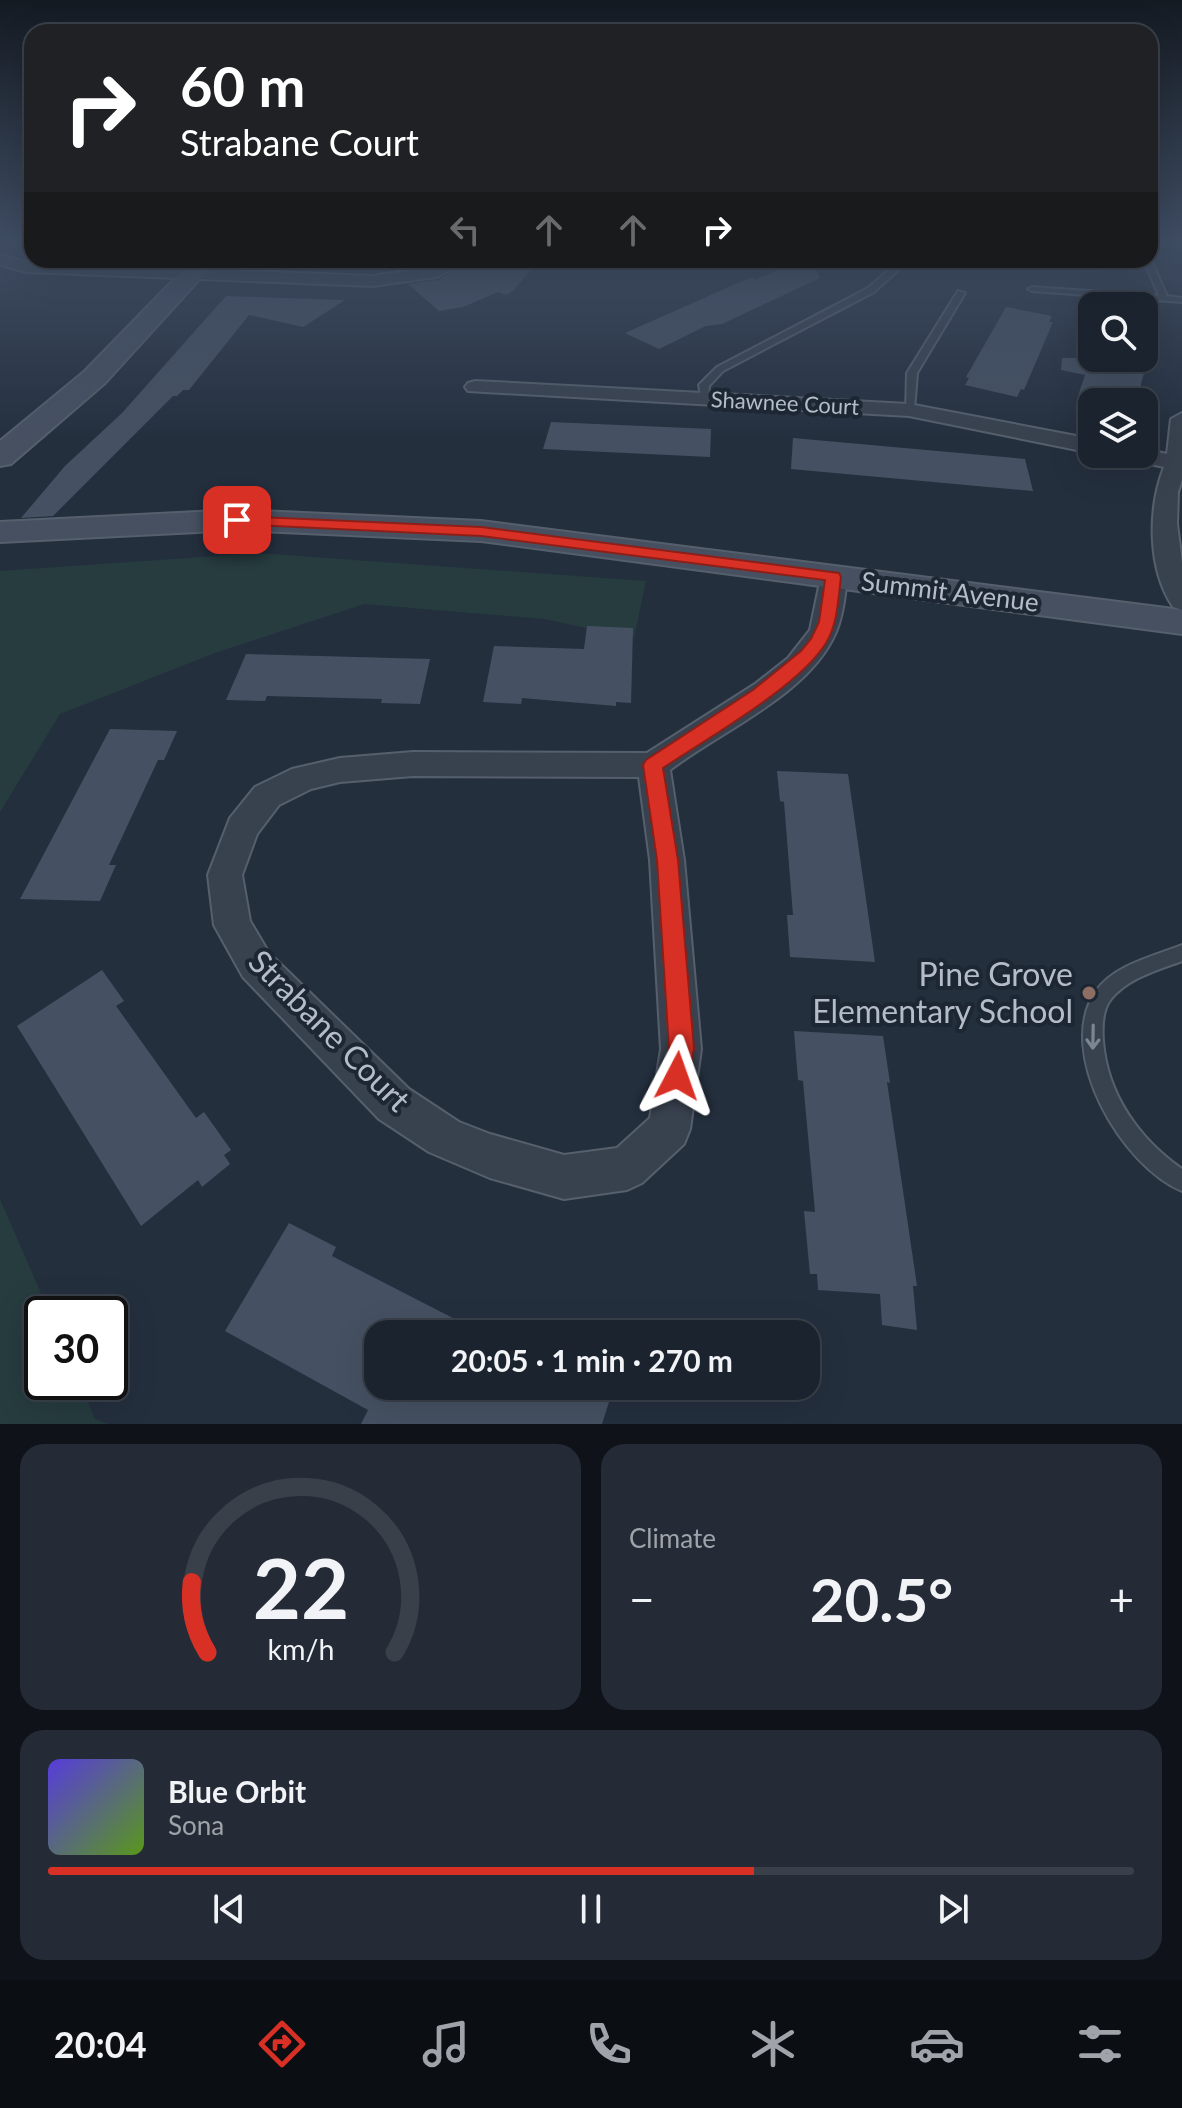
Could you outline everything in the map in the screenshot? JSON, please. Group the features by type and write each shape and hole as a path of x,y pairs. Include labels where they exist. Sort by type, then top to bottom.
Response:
{"street":[{"path":"0,457 95,377 161,307"},
{"name":"Shawnee Court","path":"475,387 909,410 1078,443"},
{"path":"1182,419 1179,463 1166,492 1165,524 1169,561 1182,601"},
{"path":"1158,459 1179,463"},
{"name":"Summit Avenue","path":"0,532 237,520 481,531 1182,622"},
{"path":"653,765 783,678 807,655 819,641 827,622 834,577"},
{"name":"Strabane Court","path":"413,764 653,765 667,860 681,1049 669,1129 627,1168 564,1177 490,1156 444,1137 394,1104 256,965 232,925 225,875 242,828 267,796 303,778 340,770 413,764"}],"lane":[{"path":"705,399 704,385 720,369 838,307"},
{"path":"909,410 912,373 952,307"},
{"path":"1182,953 1128,976 1105,993 1093,1018 1093,1054 1107,1098 1129,1134 1170,1174 1182,1181"}],"green space":[{"path":"258,553 646,581 634,638 544,619 364,604 215,653 60,714 0,812 0,571"},
{"path":"0,1199 42,1296 24,1296 24,1400 87,1400 95,1419 108,1424 0,1424"}],"building":[{"path":"216,307 333,307 303,327 249,315 189,390 173,396 53,516 21,518 65,466 122,413"},
{"path":"435,307 460,307 439,311"},
{"path":"683,307 757,307 722,324 706,326 659,349 625,333"},
{"path":"1006,307 1052,316 1049,322 1053,322 1024,390 1021,389 1017,397 965,385 969,378 966,377"},
{"path":"1062,358 1078,358 1078,372 1144,372 1140,388 1081,388 1085,375 1061,370"},
{"path":"551,422 711,429 710,457 543,449"},
{"path":"793,438 1025,459 1033,491 791,469"},
{"path":"587,626 633,628 631,703 616,702 616,706 522,698 521,704 483,702 494,646 584,649"},
{"path":"246,654 430,659 420,704 381,703 382,699 267,696 265,701 226,700"},
{"path":"110,729 177,731 164,760 158,760 109,865 116,865 100,901 20,899"},
{"path":"777,771 848,774 875,962 790,957 787,915 793,915 784,802 780,801"},
{"path":"102,970 124,1001 116,1006 196,1118 204,1112 231,1150 224,1155 230,1164 202,1187 198,1180 141,1226 17,1026"},
{"path":"794,1031 883,1036 917,1286 913,1286 917,1330 882,1325 880,1294 818,1290 817,1274 810,1274 804,1211 815,1212 803,1081 798,1080"},
{"path":"289,1223 336,1247 332,1256 457,1320 364,1320 364,1400 610,1400 602,1424 361,1424 368,1410 225,1331"}],"place":[{"name":"Pine Grove Elementary School","path":"1089,993"}],"route":[{"path":"237,520 481,531 834,577 827,622 819,641 807,655 760,695 653,765 667,860 681,1049 677,1076"}]}
